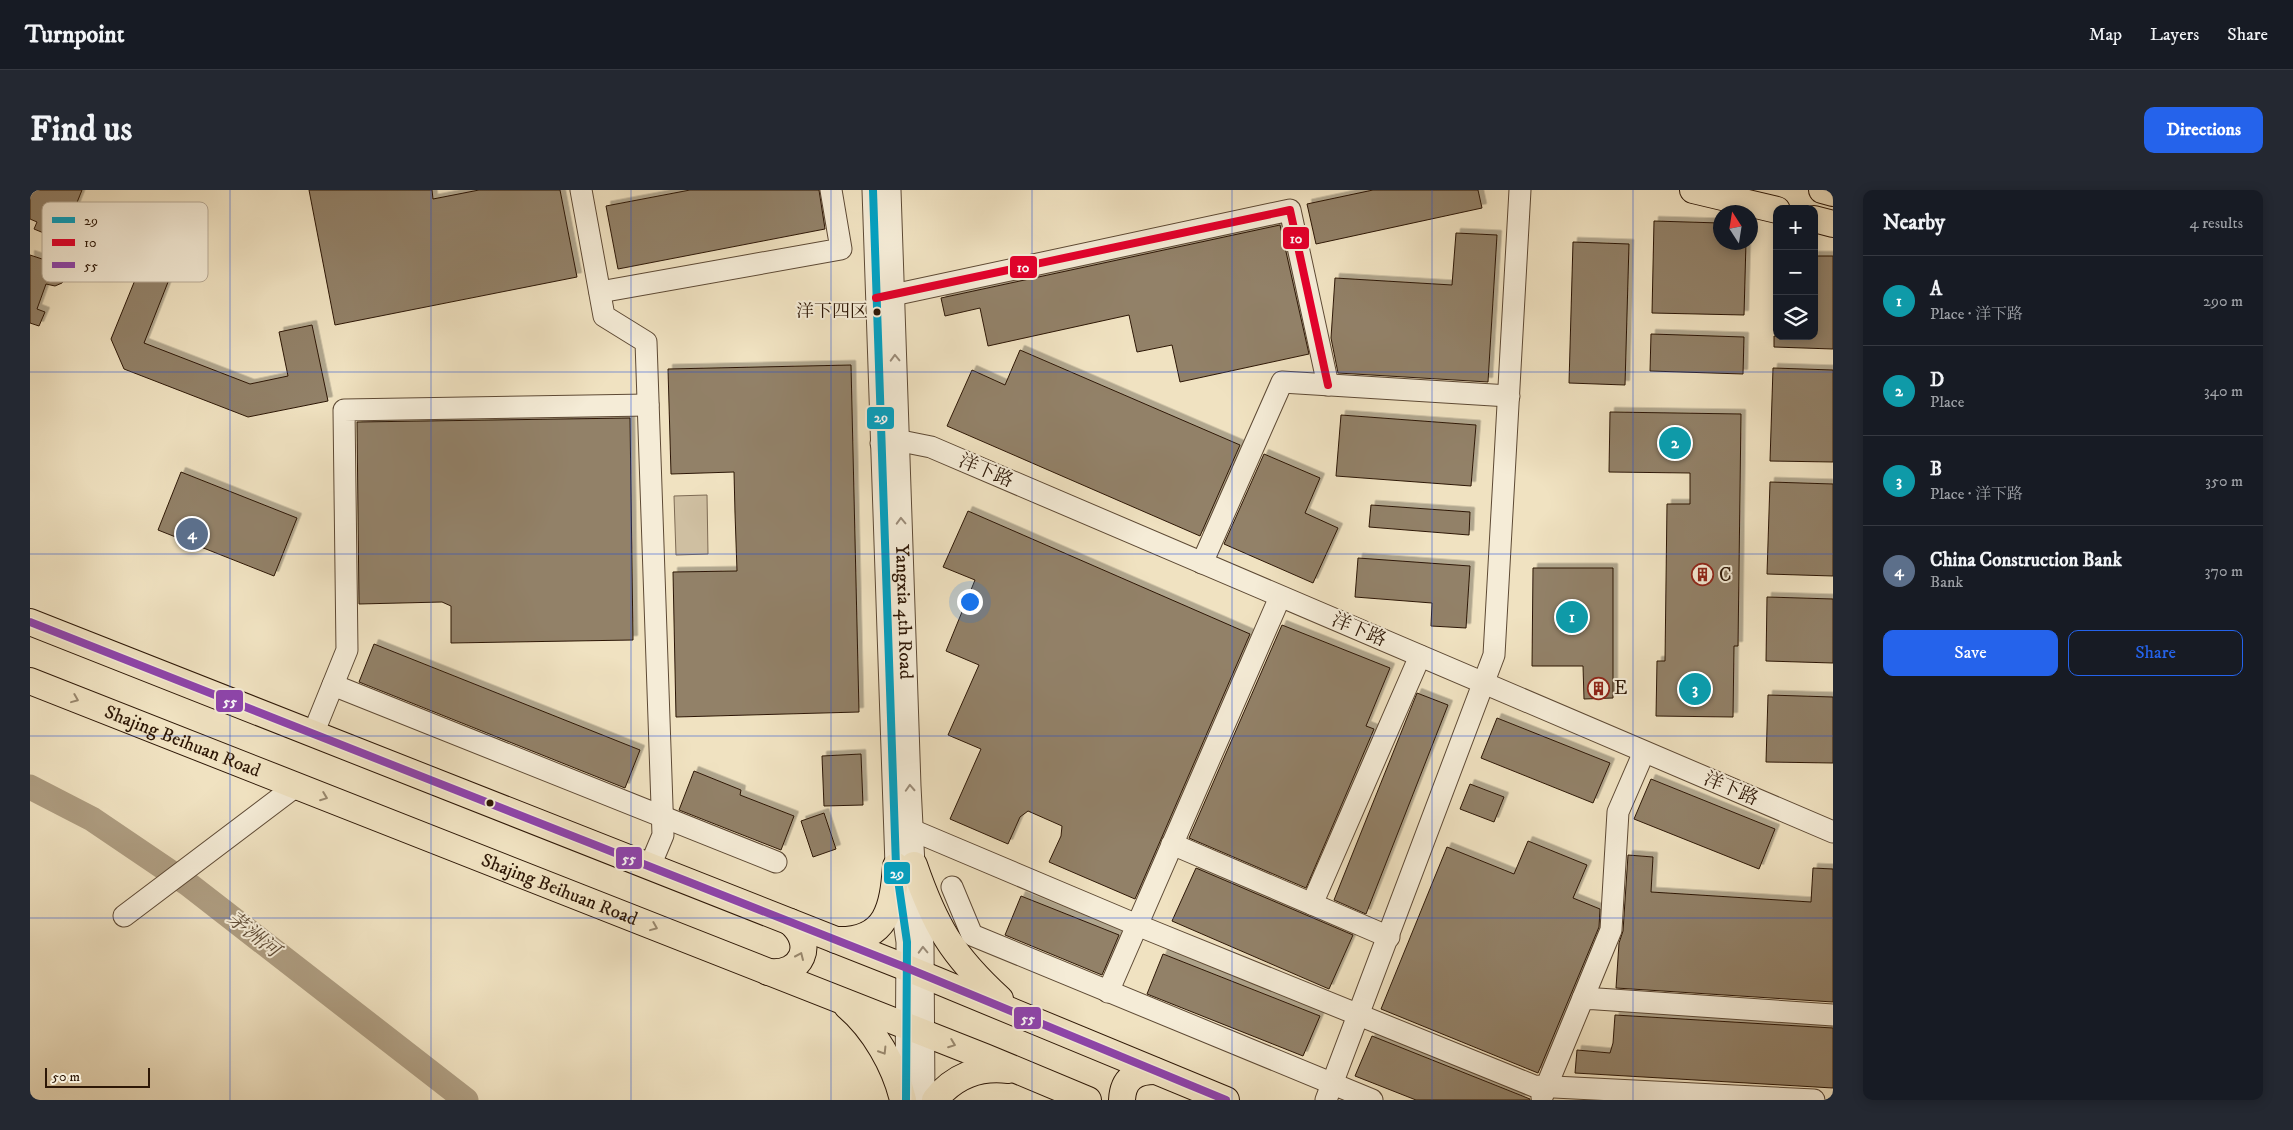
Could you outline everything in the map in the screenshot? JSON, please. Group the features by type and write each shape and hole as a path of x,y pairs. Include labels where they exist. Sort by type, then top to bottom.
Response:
{"main road":[{"path":"1693,190 1773,209"},
{"path":"1822,190 1833,193"},
{"path":"1818,220 1833,224"},
{"path":"30,622 915,971 1226,1100"},
{"name":"Shajing Beihuan Road","path":"30,681 1022,1072 1088,1100"},
{"path":"836,940 864,936 879,926 885,919 905,865"},
{"path":"905,865 952,946 984,984 1021,1014"},
{"path":"768,972 785,972 793,967 803,953 802,935 790,922"},
{"path":"840,1001 857,1016 880,1047 893,1070 905,1100"},
{"path":"935,1100 950,1084 971,1073 994,1069 1022,1072"},
{"path":"1122,1100 1122,1091 1131,1077 1139,1072 1155,1071"}],"street":[{"path":"581,190 604,316 646,342 663,817 663,835 650,866"},
{"path":"600,292 842,248 831,190"},
{"name":"Yangxia 4th Road","path":"873,190 885,297 907,942 915,971 915,1030"},
{"name":"Yangxia 4th Road","path":"885,297 890,190"},
{"path":"1330,1092 1494,655 1520,190"},
{"path":"885,297 1290,210 1328,385"},
{"path":"1202,563 1282,382 1508,396"},
{"path":"314,734 347,650 344,410 648,405"},
{"name":"Yangxia 4th Road","path":"890,442 912,830 905,865"},
{"name":"洋下路","path":"890,442 920,444 931,448 1833,832"},
{"path":"1108,992 1280,596"},
{"path":"1312,904 1420,656"},
{"path":"333,685 776,862"},
{"path":"1544,1093 1610,930 1618,812 1644,752"},
{"path":"124,916 296,786"},
{"path":"912,830 1137,925 1534,1086 1544,1093 1814,1100"},
{"path":"1172,844 1389,937"},
{"path":"952,887 972,935 1108,992 1330,1092 1372,1100"},
{"path":"1583,998 1833,1015"},
{"path":"905,1100 915,1030"},
{"path":"915,1030 924,1100"}],"shaded area":[{"path":"707,495 708,554 676,555 674,496"}],"building":[{"path":"30,190 82,190 77,202 42,202 42,232 34,229 37,222 30,219"},
{"path":"309,190 432,190 433,199 479,190 560,190 577,277 335,325"},
{"path":"690,190 819,190 825,229 618,269 606,206"},
{"path":"1373,190 1478,190 1482,208 1316,244 1307,204"},
{"path":"1654,221 1713,223 1713,250 1746,250 1744,315 1652,313"},
{"path":"1280,225 1309,354 1180,382 1172,345 1137,352 1129,315 988,346 980,308 945,316 941,298"},
{"path":"1456,233 1497,235 1488,382 1338,373 1331,338 1335,278 1452,285"},
{"path":"1573,242 1629,244 1625,385 1569,383"},
{"path":"30,255 42,259 42,282 63,282 55,286 46,284 37,309 45,312 39,326 30,323"},
{"path":"1818,256 1833,256 1833,349 1774,347 1774,340 1818,340"},
{"path":"134,282 168,282 144,343 250,384 288,376 279,332 312,325 328,401 248,417 124,369 111,339"},
{"path":"1651,334 1744,337 1743,374 1650,371"},
{"path":"1020,350 1240,445 1200,536 947,426 972,370 1005,385"},
{"path":"851,365 859,712 676,717 673,572 737,571 734,472 671,474 668,369"},
{"path":"1773,368 1833,370 1833,462 1770,461"},
{"path":"1610,412 1741,414 1738,646 1734,646 1733,717 1656,716 1657,661 1665,661 1667,504 1690,504 1690,473 1609,472"},
{"path":"1341,415 1476,425 1471,486 1336,476"},
{"path":"630,418 633,640 451,643 451,606 442,602 359,604 357,422"},
{"path":"1264,454 1320,478 1305,513 1338,528 1313,583 1224,544"},
{"path":"181,472 297,518 274,576 158,530"},
{"path":"1770,482 1833,484 1833,576 1767,574"},
{"path":"1371,505 1470,512 1469,535 1369,527"},
{"path":"968,511 1250,634 1135,899 1049,862 1061,836 1062,826 1028,811 1020,817 1008,844 950,819 981,749 948,735 979,665 946,651 975,580 943,567"},
{"path":"1358,558 1470,566 1466,628 1431,626 1432,603 1355,597"},
{"path":"1533,568 1613,568 1613,698 1584,699 1583,666 1532,666"},
{"path":"1767,597 1833,599 1833,663 1766,661"},
{"path":"1282,625 1390,668 1366,726 1374,729 1306,888 1189,838"},
{"path":"374,644 640,750 625,788 359,682"},
{"path":"1417,693 1448,705 1366,914 1334,900"},
{"path":"1768,695 1833,697 1833,763 1766,762"},
{"path":"1497,718 1610,763 1593,803 1481,758"},
{"path":"861,754 863,805 824,806 822,756"},
{"path":"694,771 741,790 740,795 794,816 781,850 679,810"},
{"path":"1651,779 1775,829 1759,869 1634,819"},
{"path":"1470,784 1504,797 1494,822 1460,809"},
{"path":"824,813 836,849 813,857 801,821"},
{"path":"1528,841 1587,865 1573,898 1600,909 1599,927 1538,1073 1381,1009 1447,847 1514,874"},
{"path":"1628,855 1653,857 1651,892 1811,902 1813,868 1833,869 1833,1002 1616,988 1619,943 1623,931"},
{"path":"1196,868 1353,935 1329,989 1172,921"},
{"path":"1021,896 1119,935 1102,975 1005,935"},
{"path":"1163,954 1320,1016 1303,1056 1147,994"},
{"path":"1615,1015 1833,1028 1833,1088 1575,1073 1577,1050 1610,1053 1613,1043"},
{"path":"1372,1036 1530,1100 1416,1100 1355,1076"}],"waterway":[{"name":"茅洲河","path":"30,787 92,819 188,884 466,1100"}],"transit line":[{"name":"29","path":"873,190 896,866 907,942 906,1100"},
{"name":"10","path":"876,298 1290,210 1328,385"},
{"name":"55","path":"30,622 907,968 1226,1100"}],"place":[{"name":"洋下四区","path":"877,312"},
{"name":"D","path":"1675,443"},
{"name":"China Construction Bank","path":"192,534"},
{"name":"C","path":"1703,575"},
{"name":"A","path":"1572,617"},
{"name":"E","path":"1598,688"},
{"name":"B","path":"1695,689"}]}
